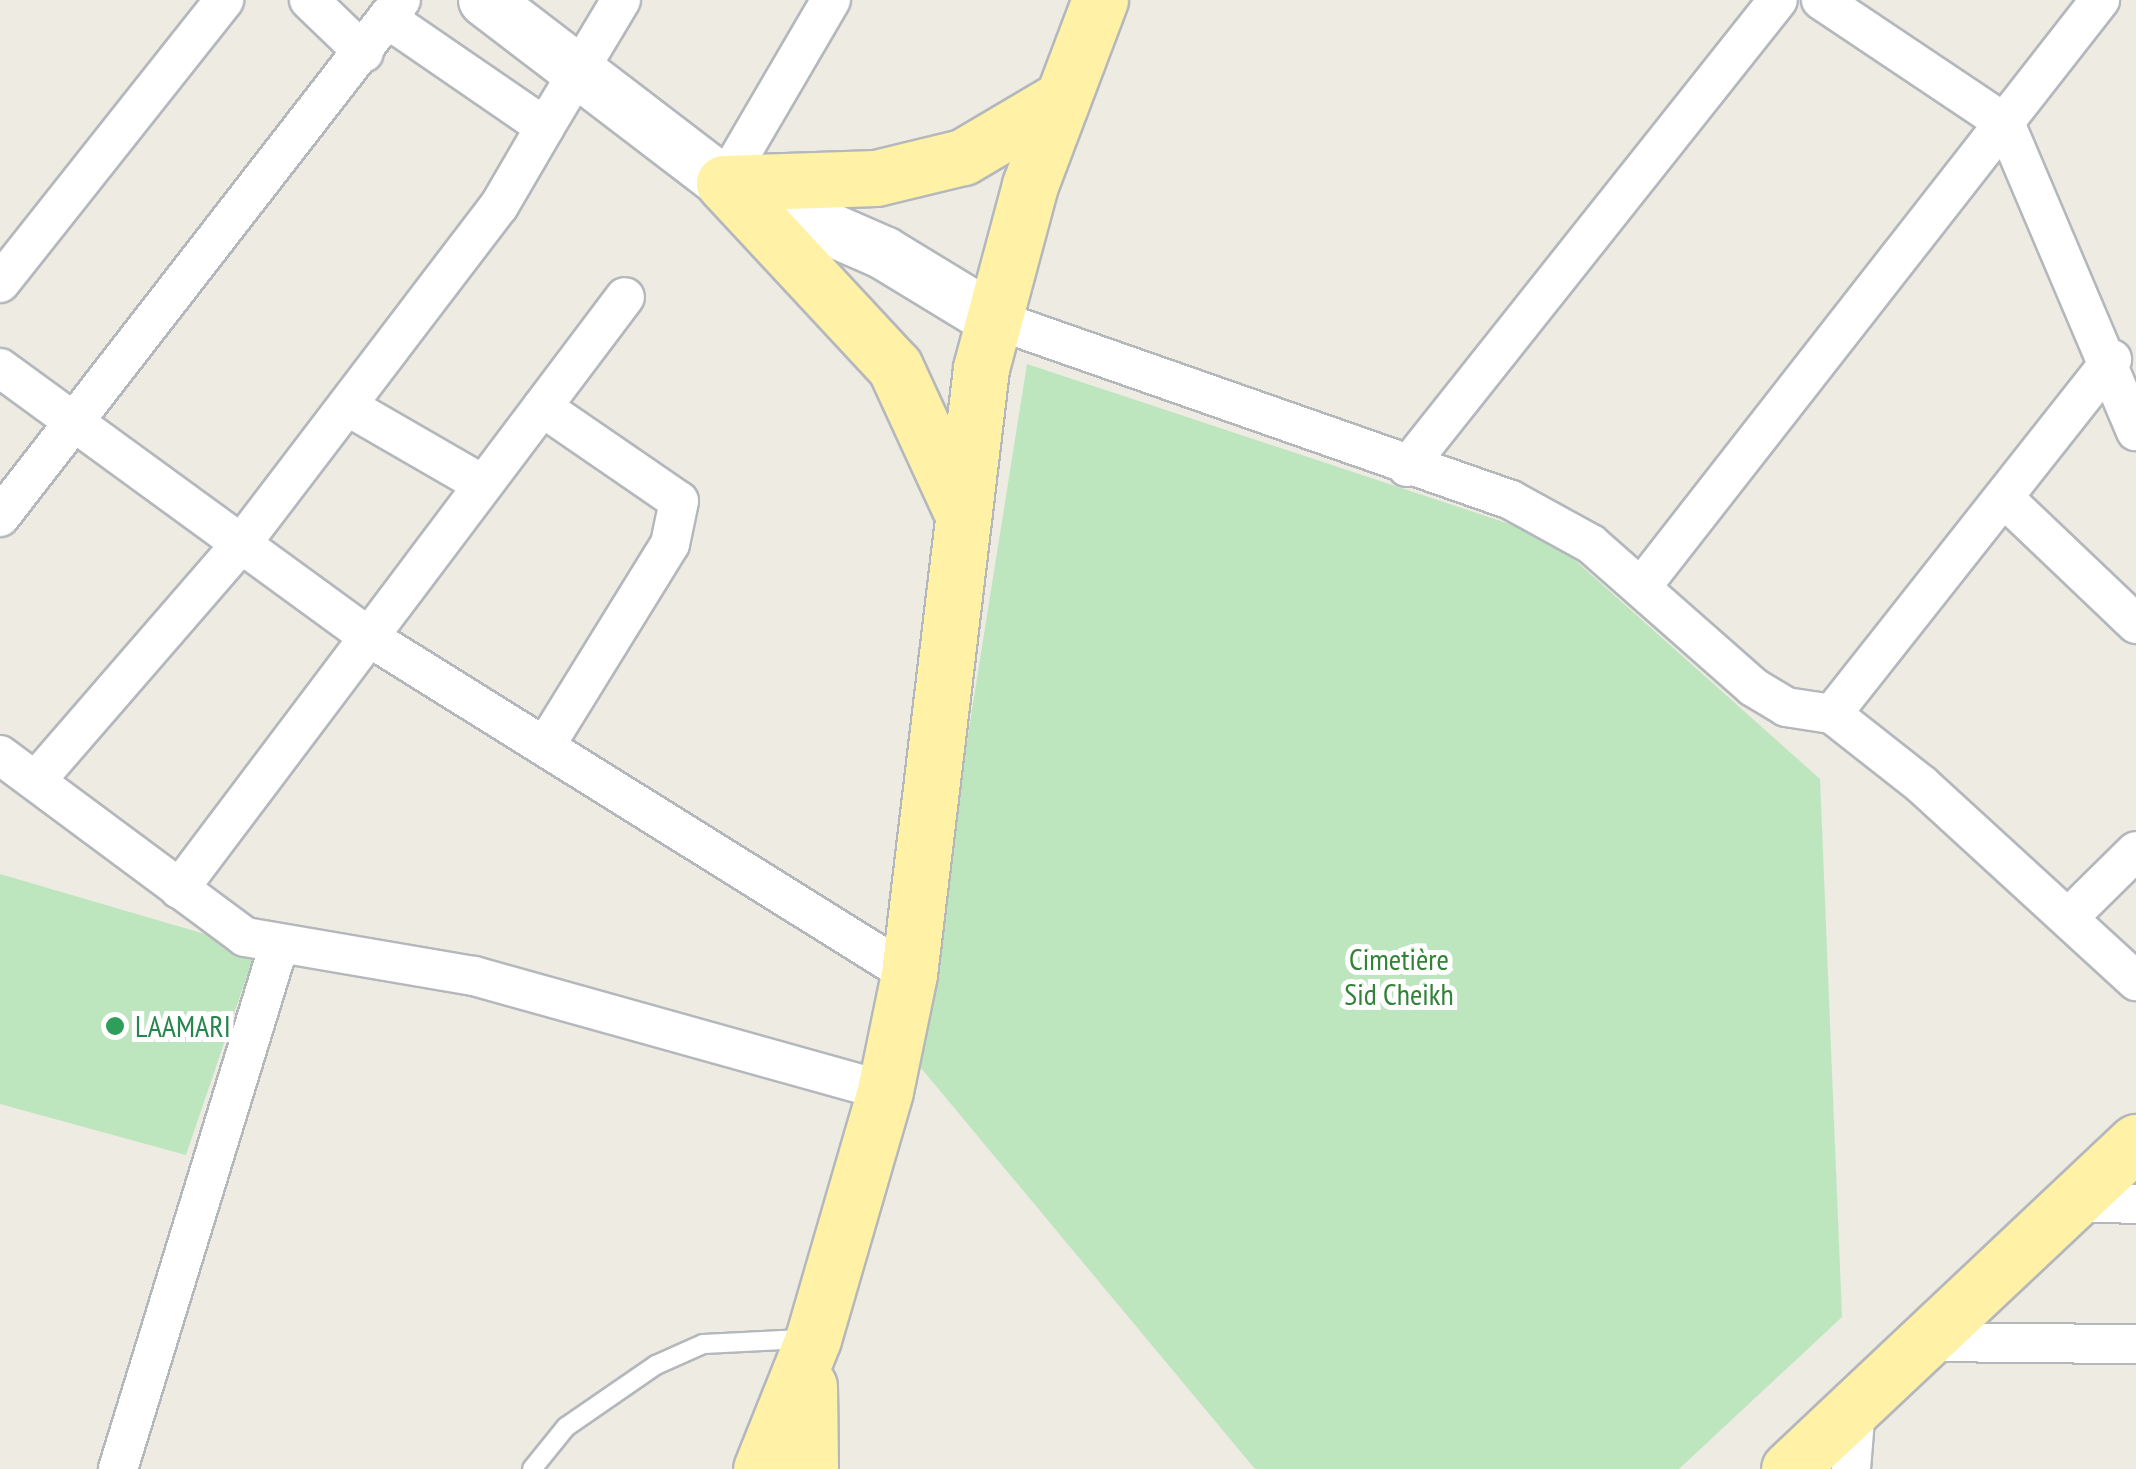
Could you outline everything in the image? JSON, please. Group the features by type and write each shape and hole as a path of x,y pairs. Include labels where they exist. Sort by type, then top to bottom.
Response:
{"main road":[{"path":"485,0 724,183 895,367 960,509"},
{"path":"761,1469 813,1338 885,1092 908,974 960,509 991,318 1062,100 1100,0"},
{"path":"724,183 876,178 928,166 963,157 1062,100"},
{"path":"724,183 884,253 991,318"},
{"path":"1789,1469 1930,1342 2136,1142"},
{"path":"810,1469 805,1426 813,1338"}],"street":[{"path":"0,283 224,0"},
{"path":"309,0 364,53"},
{"path":"39,777 242,543 507,196 621,0"},
{"path":"724,183 830,0"},
{"path":"1407,467 1778,0"},
{"path":"1820,0 2005,123 2133,409"},
{"path":"1642,586 2100,0"},
{"path":"0,517 395,10 545,127"},
{"path":"180,889 372,639 482,484 624,297"},
{"path":"991,318 1407,467 1511,500 1591,544 1754,687 1786,707 1832,714 2136,980"},
{"path":"1832,714 2006,500 2112,359"},
{"path":"0,368 372,639 908,974"},
{"path":"347,406 482,484"},
{"path":"542,407 674,492 680,518 546,745"},
{"path":"2006,500 2136,624"},
{"path":"0,755 39,777 245,936 279,945 474,976 885,1092"},
{"path":"2068,918 2136,850"},
{"path":"118,1469 279,945"},
{"path":"2073,1202 2136,1204"},
{"path":"1930,1342 2136,1344"},
{"path":"1851,1469 1856,1407"}],"lane":[{"path":"532,1469 566,1426 656,1365 703,1344 813,1338"}],"green space":[{"name":"Cimetière Sid Cheikh","path":"1027,364 1549,537 1820,779 1842,1317 1679,1469 1255,1469 916,1062"},
{"name":"LAAMARI","path":"0,874 256,949 186,1155 0,1104"}],"place":[{"name":"LAAMARI","path":"115,1026"}]}
